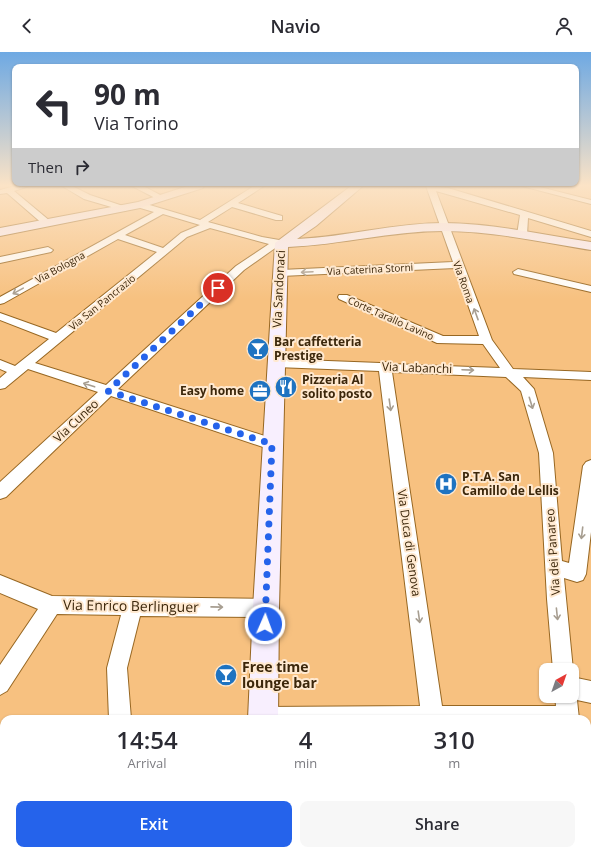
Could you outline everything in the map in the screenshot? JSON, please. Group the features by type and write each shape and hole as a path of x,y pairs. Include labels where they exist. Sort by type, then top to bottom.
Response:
{"main road":[{"path":"282,243 311,223"},
{"path":"0,232 47,224"},
{"path":"282,243 306,242 444,227 591,246"},
{"name":"Via Sandonaci","path":"263,715 272,444 282,243"}],"street":[{"name":"Via Bologna","path":"0,300 140,223"},
{"name":"Via Roma","path":"443,223 486,340 509,372"},
{"path":"522,236 523,223"},
{"path":"556,223 591,234"},
{"path":"205,224 262,240 282,243"},
{"name":"Via San Pancrazio","path":"0,385 184,235 205,224"},
{"path":"117,236 164,251"},
{"name":"Via Cuneo","path":"0,492 240,268 275,244 282,243"},
{"path":"0,260 48,250"},
{"name":"Via Caterina Storni","path":"281,273 458,265"},
{"path":"518,272 591,289"},
{"name":"Corte Tarallo Lavino","path":"343,297 441,340 486,340"},
{"path":"0,316 58,338"},
{"name":"Via Labanchi","path":"276,363 385,366 591,376"},
{"path":"0,364 21,368 108,391 272,444"},
{"name":"Via Duca di Genova","path":"385,366 432,715"},
{"name":"Via dei Panareo","path":"509,372 527,389 546,453 562,663"},
{"path":"554,566 577,574 591,466"},
{"name":"Via Enrico Berlinguer","path":"0,584 52,605 266,608"},
{"path":"0,684 52,605"},
{"path":"120,715 117,668 133,606"},
{"path":"579,689 591,692"},
{"path":"500,715 567,711"}],"place":[{"name":"Bar caffetteria Prestige","path":"258,349"},
{"name":"Pizzeria Al solito posto","path":"286,387"},
{"name":"Easy home","path":"260,391"},
{"name":"P.T.A. San Camillo de Lellis","path":"446,484"},
{"name":"Free time lounge bar","path":"226,675"}],"route":[{"path":"218,288 108,391 272,444 265,624"}]}
